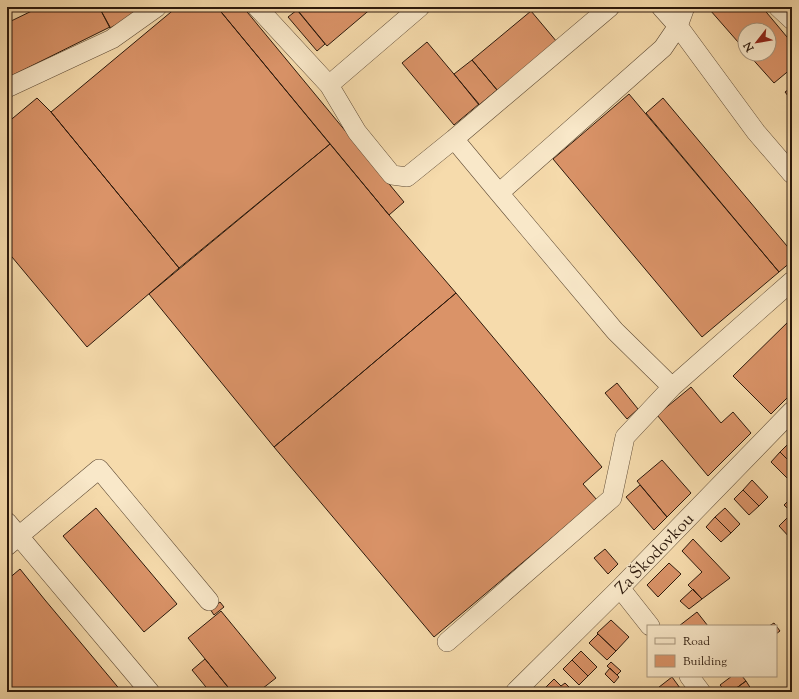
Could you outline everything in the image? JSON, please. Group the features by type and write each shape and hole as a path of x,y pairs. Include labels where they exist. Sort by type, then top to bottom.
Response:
{"street":[{"path":"7,88 112,39 158,7"},
{"path":"257,7 329,85 357,132 392,175 407,177 610,7"},
{"path":"329,85 420,7"},
{"path":"661,7 678,26 756,132 792,174"},
{"path":"499,193 663,48 678,26 685,7"},
{"path":"778,7 792,20"},
{"path":"454,139 615,331 672,387"},
{"path":"447,642 612,498 625,437 672,387 792,281"},
{"name":"Za Škodovkou","path":"514,692 620,588 792,411"},
{"path":"150,692 11,534 99,469 209,601"},
{"path":"620,588 649,625"},
{"path":"690,677 701,692"}],"building":[{"path":"40,7 99,7 110,27 11,76 7,68 7,23"},
{"path":"99,7 143,7 145,10 110,28"},
{"path":"177,7 217,7 330,144 179,268 51,112"},
{"path":"217,7 243,7 404,202 389,215"},
{"path":"295,7 373,7 327,46"},
{"path":"713,7 762,7 774,22 737,22 737,41 710,10"},
{"path":"297,10 325,44 317,51 288,17"},
{"path":"531,11 557,42 498,91 472,60"},
{"path":"777,25 792,43 792,68 774,83 755,62 777,62"},
{"path":"427,42 479,104 454,125 402,63"},
{"path":"472,60 497,90 479,105 454,74"},
{"path":"792,87 792,101 785,92"},
{"path":"629,94 779,272 702,337 553,159"},
{"path":"37,98 51,112 179,268 87,347 7,251 7,123"},
{"path":"663,98 792,252 792,261 779,272 646,113"},
{"path":"330,144 456,293 274,447 149,294"},
{"path":"456,293 602,467 583,484 597,500 434,637 274,447"},
{"path":"792,318 792,393 771,414 733,376"},
{"path":"617,383 638,409 627,419 605,393"},
{"path":"691,387 721,423 733,412 751,433 708,476 657,415"},
{"path":"789,443 792,446 792,464 780,452"},
{"path":"780,452 792,464 792,472 787,478 771,462"},
{"path":"662,460 691,493 667,517 637,481"},
{"path":"752,480 768,497 759,506 743,490"},
{"path":"640,485 667,517 654,530 626,497"},
{"path":"743,490 759,506 749,515 734,499"},
{"path":"791,498 792,499 792,513 784,505"},
{"path":"96,508 177,604 144,632 63,536"},
{"path":"725,508 740,524 731,533 715,517"},
{"path":"715,517 731,533 721,542 706,527"},
{"path":"788,517 792,521 792,540 779,526"},
{"path":"693,539 730,578 702,599 688,585 702,572 682,551"},
{"path":"605,549 618,564 608,574 594,558"},
{"path":"669,563 681,574 658,597 647,585"},
{"path":"20,569 122,692 7,692 7,580"},
{"path":"693,589 702,599 689,609 680,601"},
{"path":"220,602 224,607 214,615 210,609"},
{"path":"221,611 276,678 258,692 232,692 188,638"},
{"path":"697,612 707,625 680,625"},
{"path":"611,620 629,637 616,651 597,633"},
{"path":"598,634 616,651 607,660 589,643"},
{"path":"581,651 597,667 588,676 572,660"},
{"path":"205,659 232,692 210,692 192,670"},
{"path":"572,660 588,676 579,685 563,669"},
{"path":"611,662 621,671 617,675 607,666"},
{"path":"610,668 619,677 614,683 605,674"},
{"path":"672,677 680,688 674,692 654,691"},
{"path":"731,677 743,677 746,681 731,692 726,692 720,685"},
{"path":"554,679 561,686 565,683 573,691 549,692 545,688"},
{"path":"746,681 753,692 731,692"},
{"path":"545,688 549,692 541,692"},
{"path":"680,688 683,692 674,692"}]}
